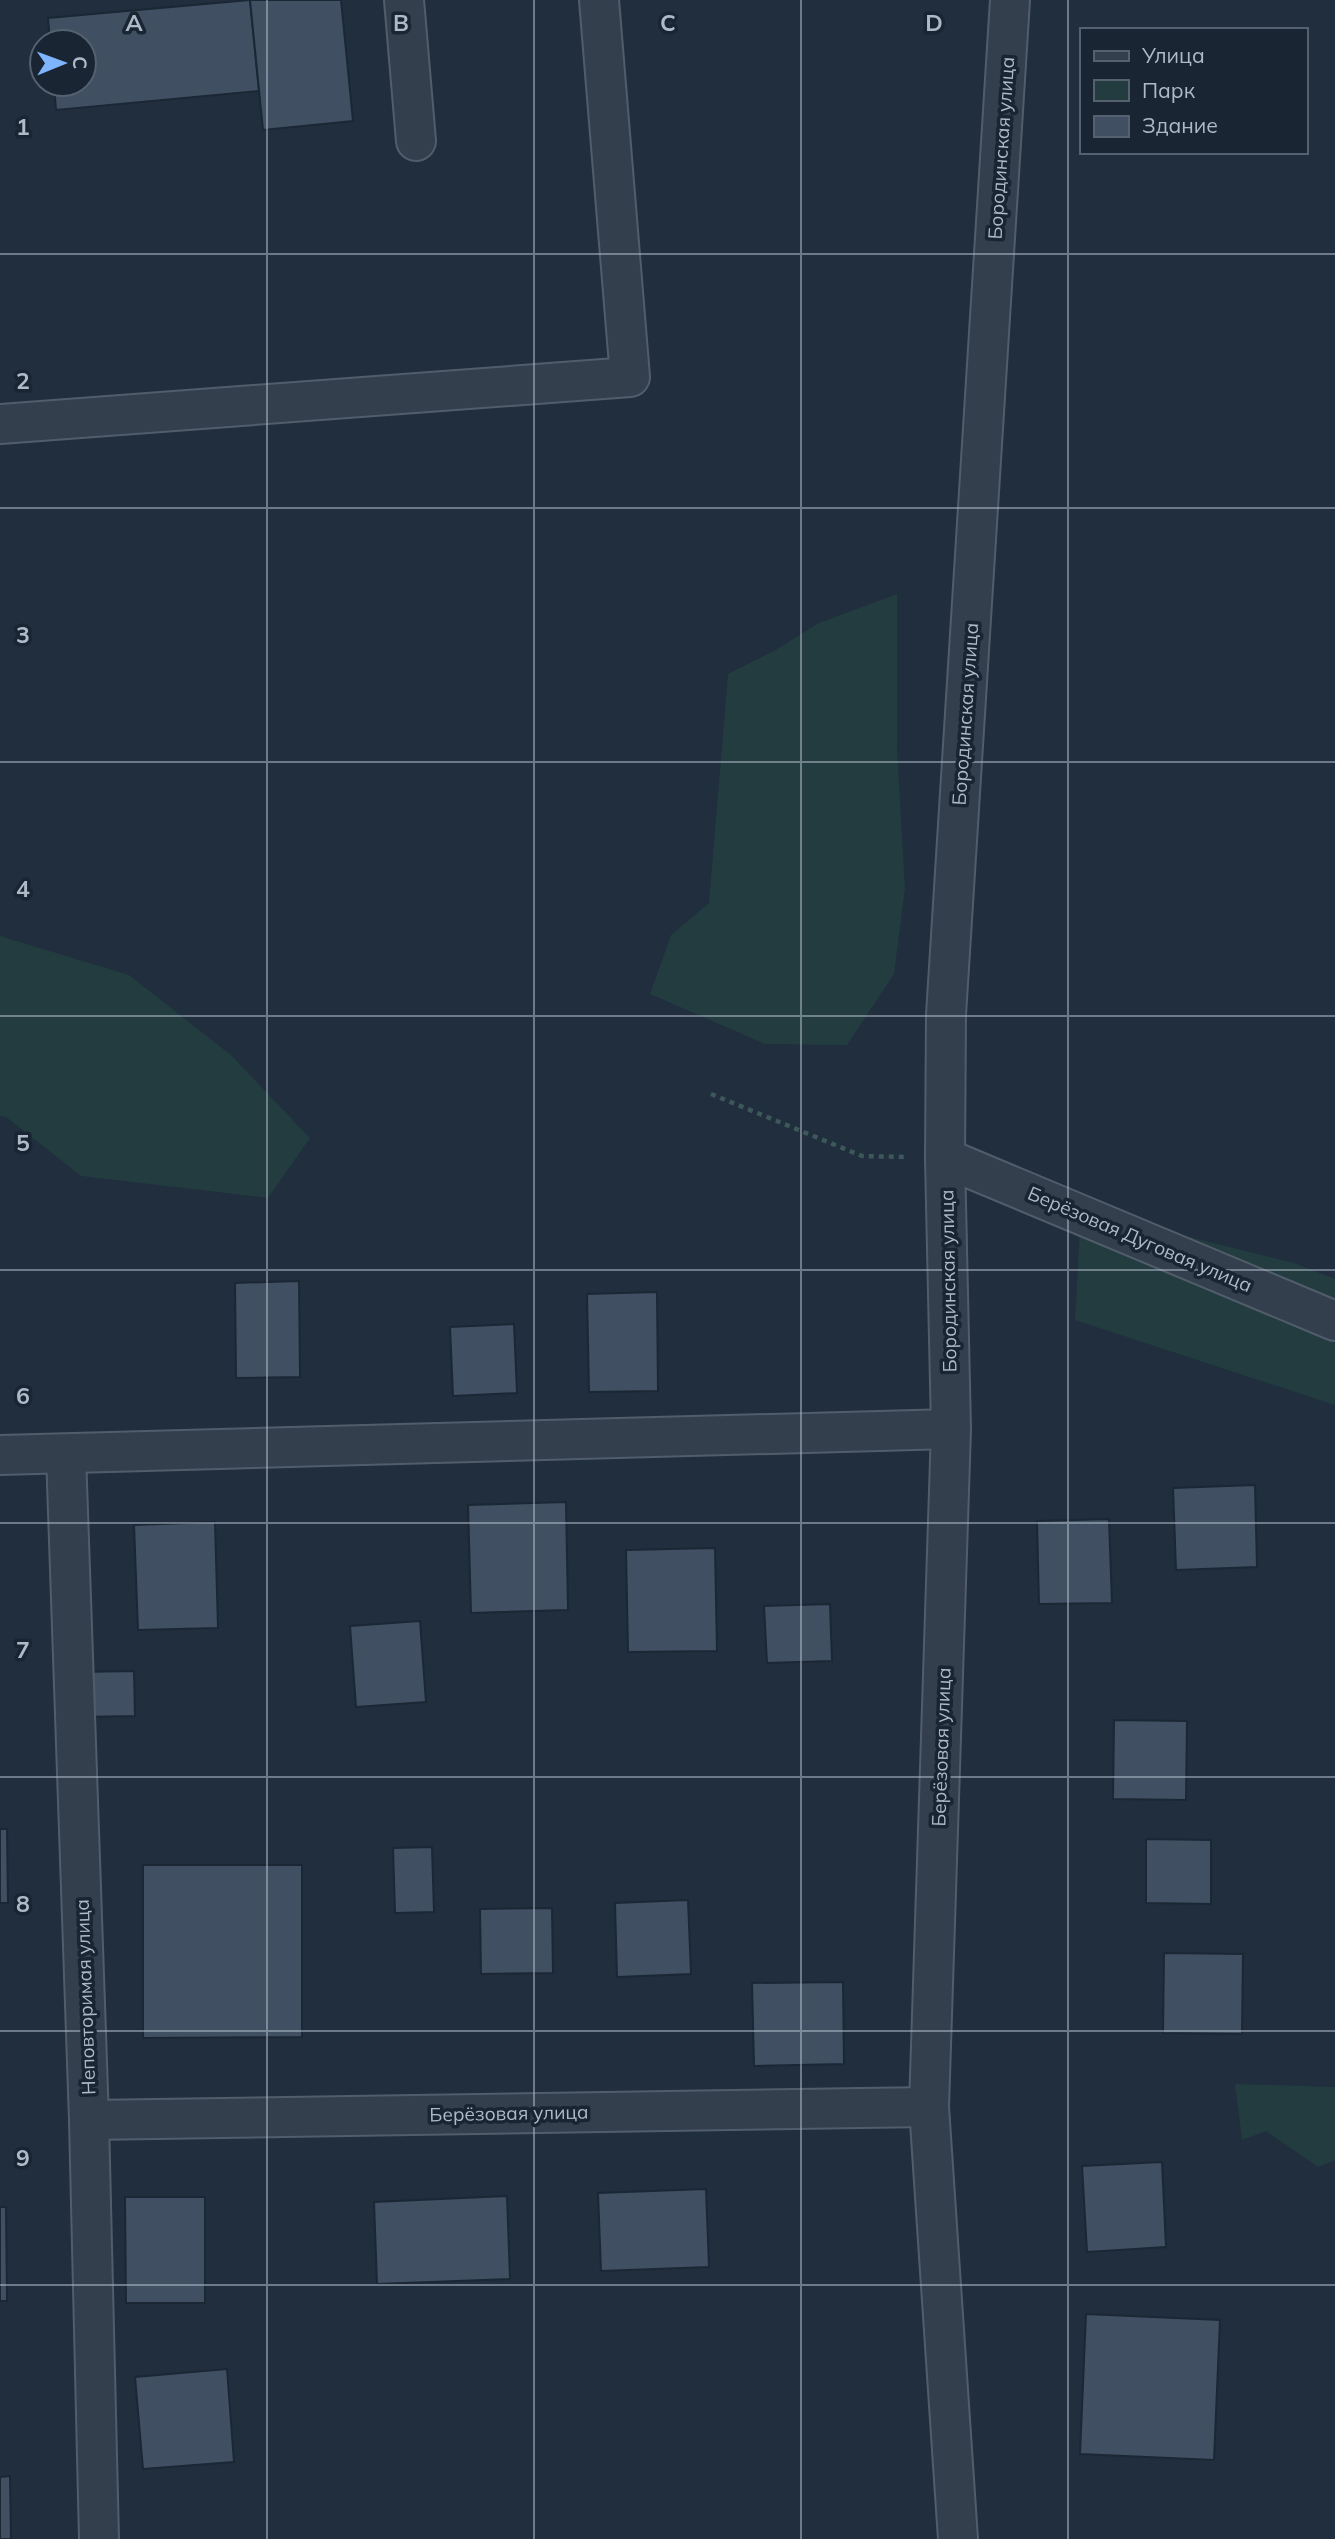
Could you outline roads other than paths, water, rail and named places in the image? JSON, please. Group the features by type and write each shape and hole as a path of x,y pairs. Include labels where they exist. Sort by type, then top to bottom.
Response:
{"street":[{"path":"404,0 415,141"},
{"path":"0,424 630,377 599,0"},
{"name":"Бородинская улица","path":"951,1429 945,1158 946,1015 1010,0"},
{"name":"Берёзовая Дуговая улица","path":"945,1158 1335,1321"},
{"path":"0,1455 951,1429"},
{"name":"Берёзовая улица","path":"951,1429 929,2107 958,2539"},
{"name":"Неповторимая улица","path":"66,1454 89,2120 99,2539"},
{"name":"Берёзовая улица","path":"89,2120 929,2107"}]}
